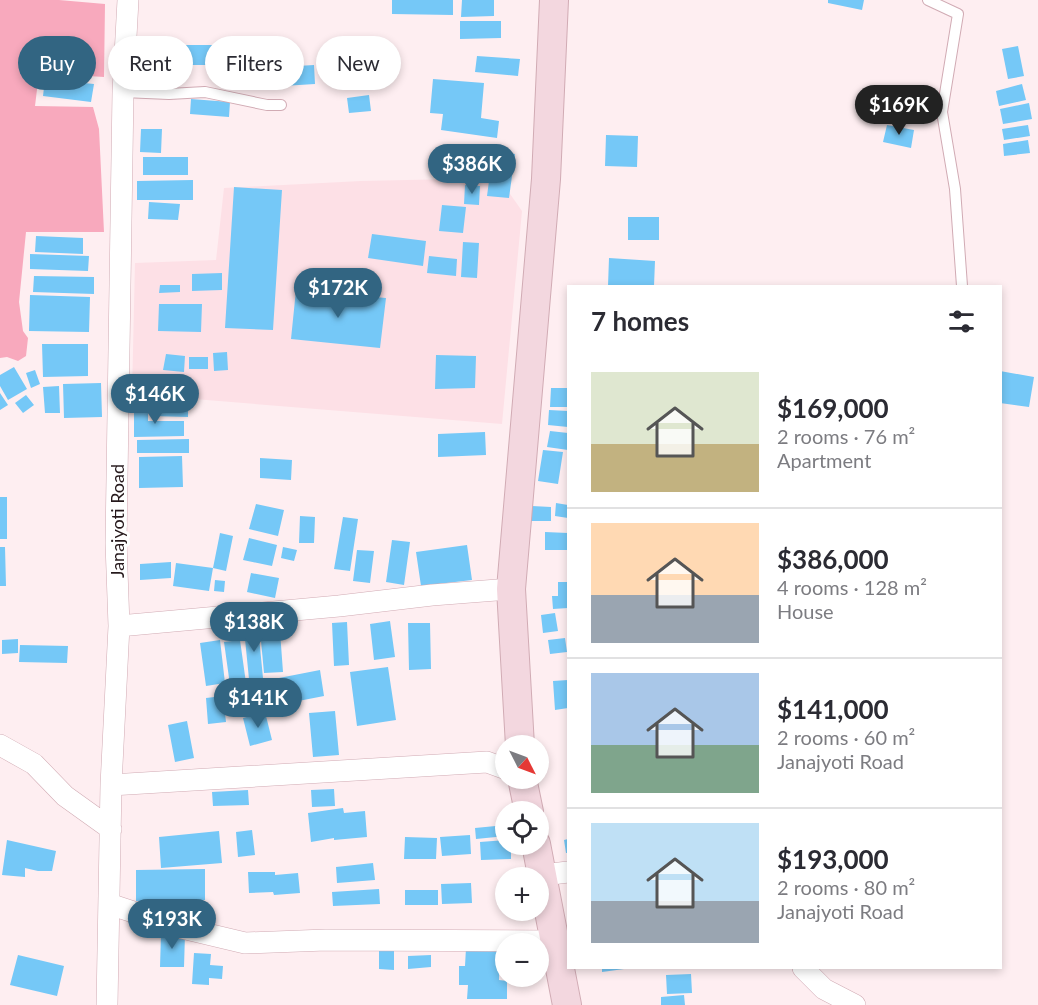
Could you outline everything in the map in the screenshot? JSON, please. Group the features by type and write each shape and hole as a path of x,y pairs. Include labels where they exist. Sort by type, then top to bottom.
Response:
{"street":[{"name":"Janajyoti Road","path":"107,1005 111,785 119,626 116,543 123,92 128,0"},
{"path":"519,735 511,589 546,179 554,0"},
{"path":"119,626 511,589"},
{"path":"0,745 34,764 65,796 111,829"},
{"path":"111,785 487,762 495,765"},
{"path":"543,855 556,874 555,941 567,1005"},
{"path":"109,904 182,928 245,942 555,941"},
{"path":"804,969 824,989 855,1005"}],"lane":[{"path":"928,0 958,14 942,112 955,189 962,285"},
{"path":"123,92 169,94 205,92 267,105 281,105"}],"shaded area":[{"path":"0,0 59,0 105,4 104,77 96,77 96,36 18,36 18,90 37,90 35,106 93,107 99,129 104,232 26,232 19,302 23,331 28,338 26,356 18,361 7,357 0,358"},
{"path":"499,178 522,211 502,424 132,394 135,263 216,260 224,188 361,181"}],"building":[{"path":"392,0 453,0 453,15 392,14"},
{"path":"462,0 494,0 494,16 461,17"},
{"path":"828,0 864,0 862,10 828,3"},
{"path":"460,21 501,21 501,38 460,39"},
{"path":"193,45 205,45 205,65 193,65"},
{"path":"1018,46 1024,76 1008,79 1002,49"},
{"path":"477,56 520,59 518,76 475,72"},
{"path":"314,65 315,84 304,85 304,66"},
{"path":"433,79 484,83 481,118 499,121 497,138 441,130 443,114 430,113"},
{"path":"1022,84 1026,100 999,106 996,91"},
{"path":"44,90 93,90 91,102 43,96"},
{"path":"369,95 371,111 349,113 347,98"},
{"path":"191,99 230,102 229,117 190,114"},
{"path":"1029,103 1032,119 1003,124 1000,109"},
{"path":"887,125 914,130 911,148 883,142"},
{"path":"1028,125 1030,136 1004,140 1002,129"},
{"path":"141,129 162,129 161,153 140,152"},
{"path":"606,135 638,136 637,167 605,166"},
{"path":"1028,140 1030,153 1004,156 1003,144"},
{"path":"454,144 485,149 482,172 450,167"},
{"path":"493,151 515,154 509,198 487,196"},
{"path":"143,157 188,157 188,175 143,175"},
{"path":"193,180 193,200 137,200 137,181"},
{"path":"465,185 480,186 479,205 464,204"},
{"path":"234,187 282,190 273,330 225,328"},
{"path":"149,202 180,204 178,220 148,219"},
{"path":"442,205 466,207 463,233 439,231"},
{"path":"628,217 659,217 659,240 628,240"},
{"path":"372,234 426,241 423,266 368,258"},
{"path":"36,236 83,238 83,254 35,252"},
{"path":"463,242 479,243 477,278 461,277"},
{"path":"30,254 89,256 88,271 30,269"},
{"path":"429,256 457,259 456,276 427,273"},
{"path":"609,258 655,261 654,285 608,285"},
{"path":"222,273 222,290 192,291 192,274"},
{"path":"34,276 94,277 94,294 33,292"},
{"path":"160,285 180,285 180,292 159,293"},
{"path":"296,290 386,298 380,348 291,339"},
{"path":"30,295 90,297 89,332 29,331"},
{"path":"159,304 202,304 201,332 158,331"},
{"path":"42,344 88,344 88,376 43,377"},
{"path":"227,352 228,370 214,371 213,353"},
{"path":"166,354 185,356 184,372 163,370"},
{"path":"436,355 476,356 475,388 435,389"},
{"path":"189,357 208,357 208,369 189,369"},
{"path":"14,367 27,389 8,400 0,386 0,375"},
{"path":"35,370 40,384 31,388 26,373"},
{"path":"1002,371 1034,377 1029,407 1002,403"},
{"path":"101,383 102,417 64,418 63,384"},
{"path":"59,386 60,413 45,413 43,387"},
{"path":"551,388 567,388 567,407 550,407"},
{"path":"0,393 8,405 0,410"},
{"path":"26,395 34,405 23,413 15,403"},
{"path":"151,402 188,403 188,417 151,416"},
{"path":"148,404 148,421 184,421 184,436 134,437 134,405"},
{"path":"549,410 567,411 567,427 548,425"},
{"path":"550,431 567,433 567,450 547,447"},
{"path":"485,432 486,455 438,457 438,434"},
{"path":"189,439 189,453 137,453 137,440"},
{"path":"543,450 563,452 558,484 538,481"},
{"path":"182,456 183,487 139,488 139,457"},
{"path":"260,458 292,460 291,480 260,478"},
{"path":"0,497 7,497 7,539 0,539"},
{"path":"556,503 567,505 567,518 555,516"},
{"path":"256,504 284,510 278,536 249,529"},
{"path":"532,506 551,507 551,521 531,521"},
{"path":"300,516 315,517 314,543 299,543"},
{"path":"343,517 358,519 350,571 334,569"},
{"path":"545,532 567,533 567,550 545,550"},
{"path":"220,533 233,536 226,571 213,568"},
{"path":"249,538 277,545 272,566 243,560"},
{"path":"392,540 410,542 404,585 386,582"},
{"path":"467,545 472,580 421,586 416,552"},
{"path":"0,547 5,547 6,586 0,586"},
{"path":"283,547 297,550 294,561 281,558"},
{"path":"357,550 374,551 370,583 353,581"},
{"path":"171,562 171,578 140,580 140,564"},
{"path":"176,563 213,568 209,591 173,586"},
{"path":"251,573 279,578 275,598 247,592"},
{"path":"215,580 225,581 224,592 214,591"},
{"path":"558,582 567,582 567,608 553,609 552,596 558,596"},
{"path":"555,613 558,631 543,633 541,615"},
{"path":"279,618 283,672 264,673 259,619"},
{"path":"390,621 395,657 374,660 370,624"},
{"path":"347,622 349,665 334,666 332,623"},
{"path":"408,623 430,623 431,669 409,670"},
{"path":"258,627 263,678 249,679 244,629"},
{"path":"565,638 567,652 550,654 548,640"},
{"path":"18,639 18,653 2,654 2,640"},
{"path":"220,640 225,683 206,686 200,643"},
{"path":"240,640 246,683 230,685 224,642"},
{"path":"20,645 68,646 67,663 19,662"},
{"path":"388,667 396,720 357,726 350,672"},
{"path":"320,670 324,696 283,704 279,678"},
{"path":"567,680 567,708 555,710 553,681"},
{"path":"255,685 259,712 243,714 239,687"},
{"path":"223,696 226,722 208,724 206,698"},
{"path":"335,711 339,755 313,757 309,713"},
{"path":"265,712 272,740 250,746 243,718"},
{"path":"187,721 194,758 175,762 168,725"},
{"path":"334,789 335,806 312,807 311,790"},
{"path":"248,790 249,805 213,806 212,792"},
{"path":"343,808 344,813 365,811 367,837 334,840 334,838 311,842 308,813"},
{"path":"495,826 495,837 476,839 475,828"},
{"path":"252,830 255,855 238,857 236,832"},
{"path":"219,831 222,863 161,868 159,837"},
{"path":"470,835 471,854 442,856 440,837"},
{"path":"405,837 437,838 436,859 404,859"},
{"path":"567,839 567,853 566,853 564,840"},
{"path":"7,840 56,851 52,871 25,868 25,877 2,875"},
{"path":"495,841 495,855 511,855 511,859 481,860 480,842"},
{"path":"373,863 375,880 337,883 336,867"},
{"path":"205,869 205,900 136,901 136,870"},
{"path":"248,872 275,872 275,875 298,873 300,893 274,895 273,892 249,893"},
{"path":"471,883 472,903 442,904 441,884"},
{"path":"379,889 380,904 333,906 332,892"},
{"path":"405,890 438,890 438,905 405,905"},
{"path":"161,934 185,934 184,967 160,967"},
{"path":"379,943 394,943 394,970 379,969"},
{"path":"466,948 495,949 495,987 507,987 507,999 467,999 468,985 459,985 459,966 465,966"},
{"path":"194,953 211,954 210,965 223,966 222,979 209,978 209,985 192,984"},
{"path":"18,955 64,966 57,996 10,985"},
{"path":"431,955 431,967 408,969 408,956"},
{"path":"602,969 624,969 602,972"},
{"path":"691,974 692,993 667,994 666,975"},
{"path":"684,995 685,1005 661,1005 661,997"}]}
